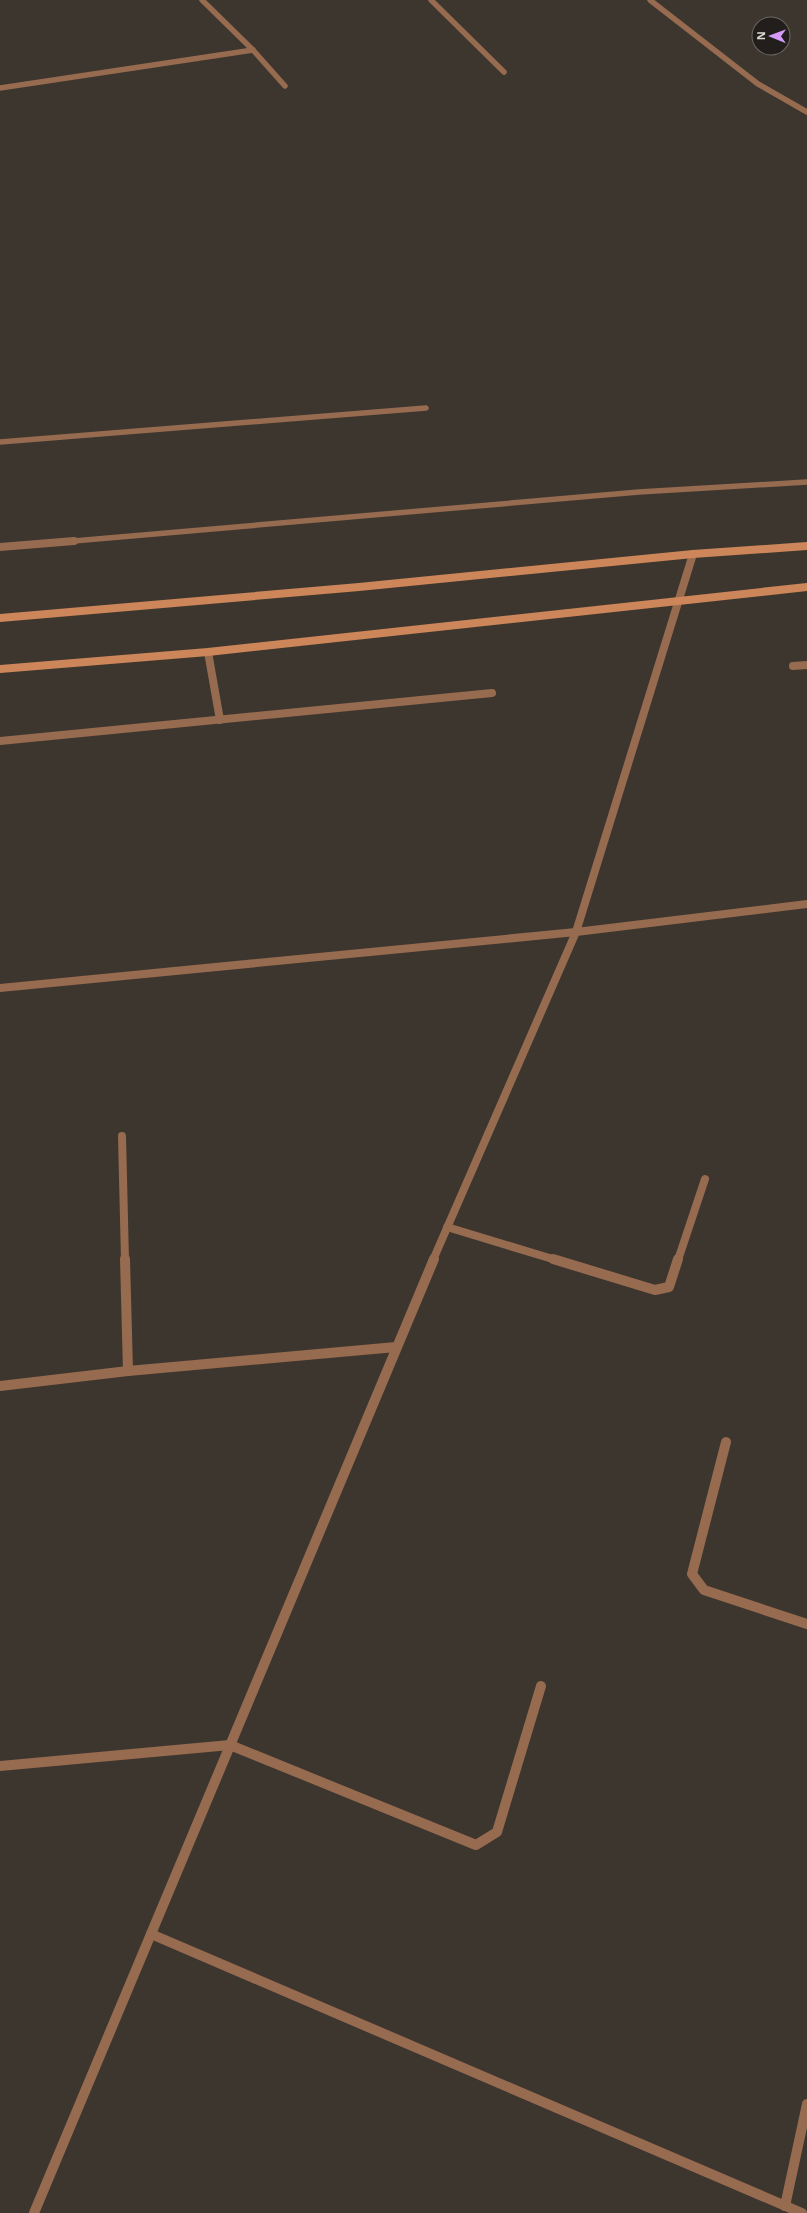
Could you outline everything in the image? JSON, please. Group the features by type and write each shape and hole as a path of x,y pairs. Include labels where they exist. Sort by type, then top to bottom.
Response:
{"street":[{"path":"202,0 253,50 285,86"},
{"path":"431,0 504,72"},
{"path":"650,0 758,84 807,112"},
{"path":"0,88 253,50"},
{"path":"0,442 426,408"},
{"path":"0,547 632,493 807,482"},
{"path":"0,618 359,587 693,554 807,546"},
{"path":"34,2213 396,1347 576,932 693,554"},
{"path":"0,669 208,652 679,601 767,590 807,587"},
{"path":"208,652 220,720"},
{"path":"793,666 807,665"},
{"path":"0,741 492,693"},
{"path":"0,988 576,932 807,904"},
{"path":"122,1136 128,1371"},
{"path":"447,1227 655,1290 669,1287 705,1179"},
{"path":"0,1386 128,1371 396,1347"},
{"path":"726,1442 692,1574 704,1590 807,1624"},
{"path":"0,1766 230,1744 476,1845 497,1832 541,1686"},
{"path":"151,1934 802,2213"},
{"path":"785,2206 807,2104"}]}
